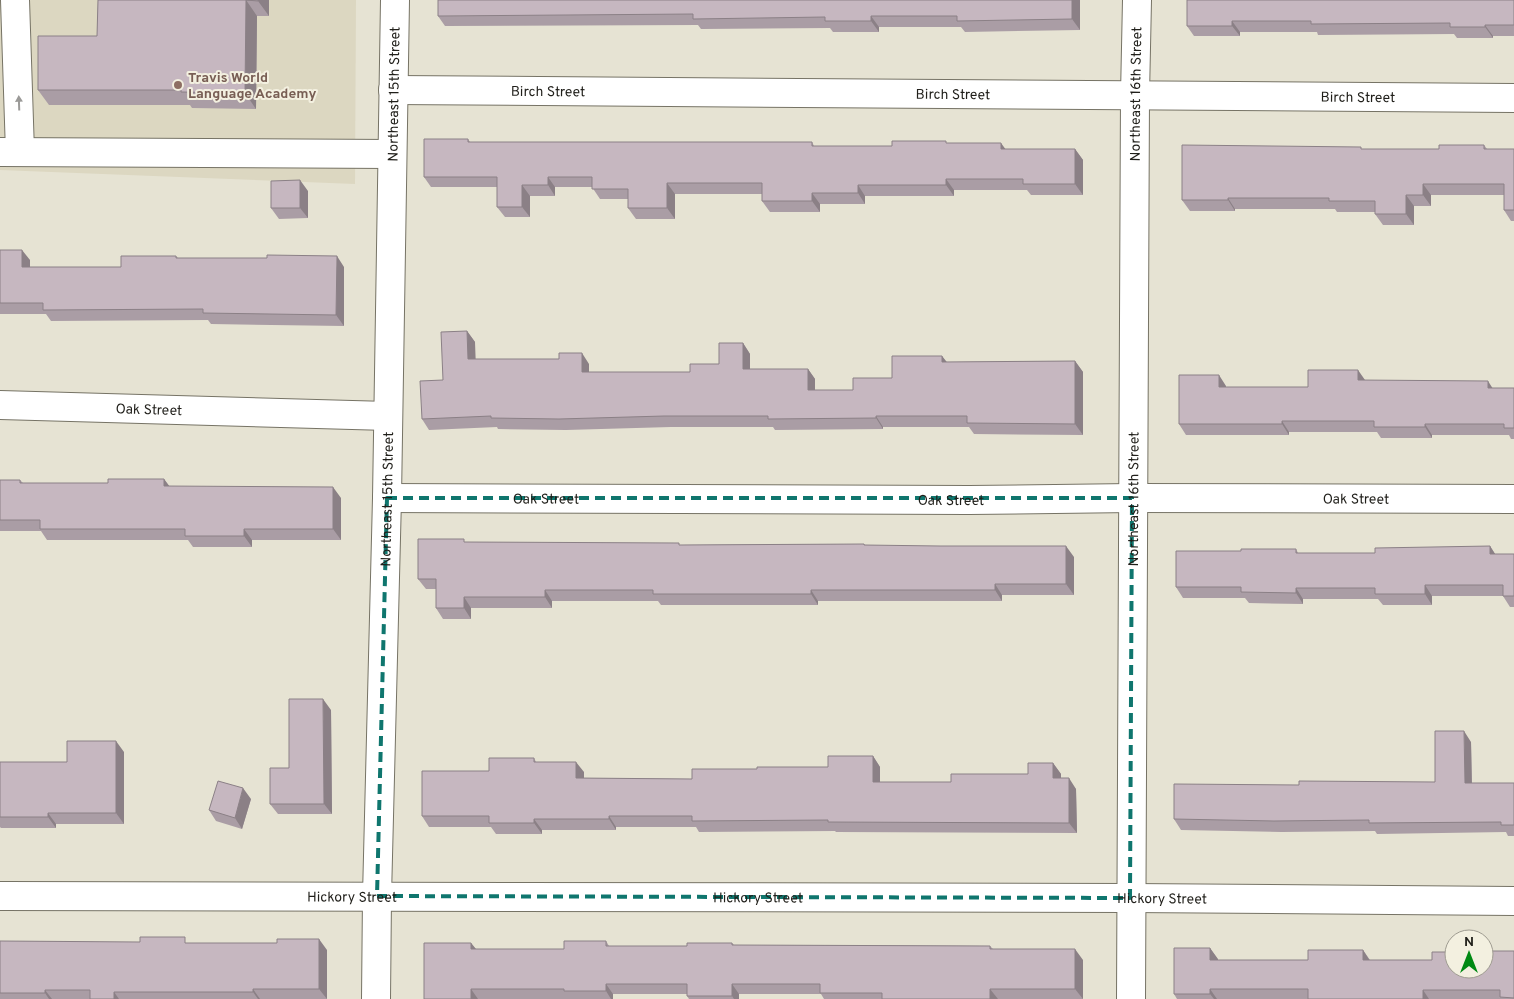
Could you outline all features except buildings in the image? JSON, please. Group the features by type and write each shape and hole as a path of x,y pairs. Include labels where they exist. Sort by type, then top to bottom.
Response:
{"street":[{"path":"16,0 10,152 392,154"},
{"name":"Northeast 15th Street","path":"376,999 395,0"},
{"name":"Northeast 16th Street","path":"1131,999 1132,498 1137,0"},
{"name":"Birch Street","path":"393,90 1514,98"},
{"name":"Oak Street","path":"0,405 388,416"},
{"name":"Oak Street","path":"387,498 950,500 1132,498 1514,499"},
{"name":"Hickory Street","path":"0,896 1130,898 1514,901"}],"highlighted area":[{"path":"387,498 1132,498 1130,898 377,896"}],"shaded area":[{"name":"Travis World Language Academy","path":"0,0 356,0 355,184 0,170"}],"place":[{"name":"Travis World Language Academy","path":"178,85"}]}
